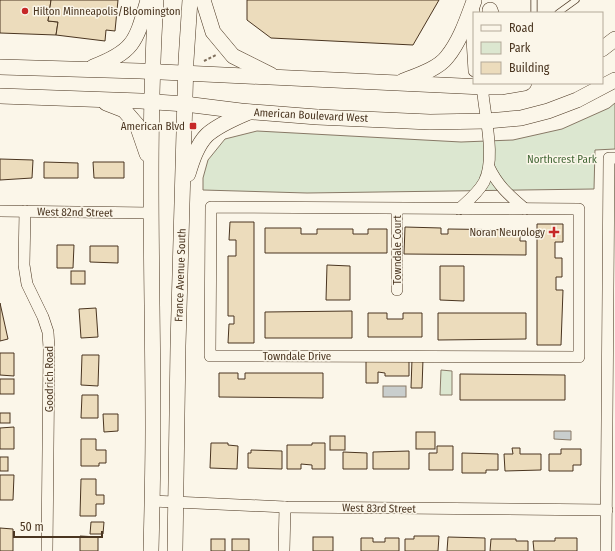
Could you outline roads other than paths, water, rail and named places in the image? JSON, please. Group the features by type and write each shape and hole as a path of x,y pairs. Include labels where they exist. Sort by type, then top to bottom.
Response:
{"main road":[{"path":"86,70 109,61 128,49 140,29 148,0"},
{"path":"151,551 153,427 151,169 152,72 156,0"},
{"name":"France Avenue South","path":"175,551 178,346 186,74 190,0"},
{"path":"203,0 213,32 233,56 278,78"},
{"path":"398,84 426,73 446,58 462,32 474,1"},
{"path":"603,48 615,39"},
{"path":"0,67 152,72 398,84 482,85 501,87 518,84"},
{"name":"American Boulevard West","path":"0,96 185,104 249,112 317,117 430,122 487,121 521,118 548,111 577,100 615,80"},
{"path":"100,100 124,110 138,125 151,169"},
{"path":"183,188 196,151 207,135 230,120 249,112"}],"street":[{"path":"473,12 474,1"},
{"path":"473,20 473,55"},
{"path":"459,209 477,193 485,181 489,167 487,121 482,85"},
{"path":"606,551 612,158"},
{"path":"489,167 495,180 506,193 525,209"},
{"name":"Towndale Drive","path":"211,207 397,209 579,209 579,357 210,356 211,207"},
{"name":"Towndale Court","path":"397,209 397,290"},
{"name":"West 82nd Street","path":"0,211 151,213"},
{"name":"Goodrich Road","path":"25,211 24,265 27,284 43,317 49,340 47,551"},
{"name":"West 83rd Street","path":"152,501 285,506 607,510"},
{"path":"284,551 285,506"}],"lane":[{"path":"534,0 534,12"},
{"path":"559,12 576,0"}],"place":[{"name":"Hilton Minneapolis/Bloomington","path":"25,11"},
{"name":"American Blvd","path":"193,126"},
{"name":"Noran Neurology","path":"554,232"}],"park label":[{"name":"Northcrest Park","path":"562,159"}]}
